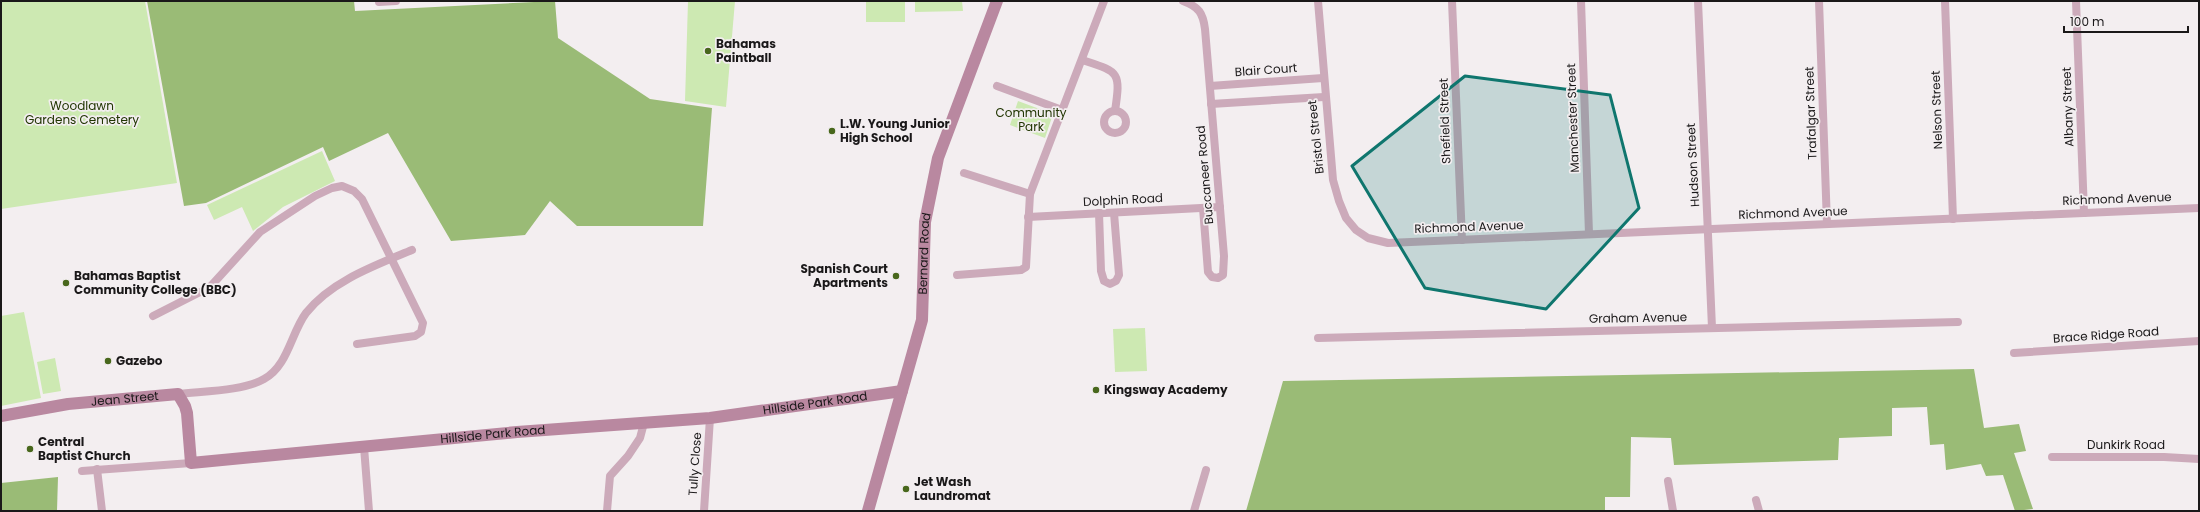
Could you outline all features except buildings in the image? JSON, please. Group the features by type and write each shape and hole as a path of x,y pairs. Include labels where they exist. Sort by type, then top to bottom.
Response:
{"street":[{"path":"379,2 396,1"},
{"name":"Bernard Road","path":"868,511 922,320 925,222 938,158 997,1"},
{"path":"957,275 1024,269 1027,264 1030,194 1104,1"},
{"name":"Buccaneer Road","path":"1183,1 1198,8 1203,15 1220,207 1224,271 1223,275 1218,278 1212,277 1208,272 1203,208"},
{"name":"Bristol Street","path":"1318,1 1324,97 1333,180 1342,210 1351,225 1362,235 1375,241 1388,243"},
{"name":"Shefield Street","path":"1452,1 1462,240"},
{"name":"Manchester Street","path":"1581,1 1589,234"},
{"name":"Hudson Street","path":"1698,1 1712,328"},
{"name":"Trafalgar Street","path":"1820,1 1827,224"},
{"name":"Nelson Street","path":"1945,1 1953,218"},
{"name":"Albany Street","path":"2076,1 2084,213"},
{"path":"1082,60 1108,68 1115,73 1119,87 1116,111"},
{"name":"Blair Court","path":"1210,86 1323,78"},
{"path":"997,86 1062,110"},
{"path":"1211,104 1324,97"},
{"path":"964,173 1030,194"},
{"path":"153,316 210,286 266,227 301,204 336,186 348,188 362,199 422,318 422,329 418,335 357,344"},
{"name":"Dolphin Road","path":"1028,217 1220,207"},
{"name":"Richmond Avenue","path":"1388,243 2199,208"},
{"path":"1098,213 1101,271 1104,281 1110,284 1116,282 1119,275 1114,213"},
{"path":"191,463 187,413 178,394 246,385 265,379 276,370 301,321 317,302 348,280 391,258 412,250"},
{"name":"Graham Avenue","path":"1318,338 1958,322"},
{"name":"Brace Ridge Road","path":"2014,353 2199,340"},
{"name":"Hillside Park Road","path":"82,471 191,463 517,432 710,418 902,391"},
{"name":"Jean Street","path":"1,416 68,404 178,394"},
{"name":"Tully Close","path":"704,511 710,418"},
{"path":"607,511 610,476 628,456 640,438 644,423"},
{"path":"364,446 369,511"},
{"name":"Dunkirk Road","path":"2052,458 2164,457 2199,459"},
{"path":"97,469 102,511"},
{"path":"1194,511 1206,470"},
{"path":"1668,481 1673,511"},
{"path":"1756,500 1759,511"}],"highlighted area":[{"path":"1465,76 1610,95 1639,208 1546,309 1425,288 1352,166"}],"green space":[{"name":"Woodlawn Gardens Cemetery","path":"1,1 145,1 177,183 1,209"},
{"path":"147,1 354,1 355,11 555,1 558,38 650,99 712,108 703,226 577,226 550,201 525,235 451,241 388,133 329,161 323,147 206,203 184,206"},
{"name":"Bahamas Paintball","path":"688,1 735,1 726,107 685,101"},
{"path":"866,1 905,1 905,22 866,22"},
{"path":"915,1 962,1 963,11 915,12"},
{"name":"Community Park","path":"1018,101 1053,114 1045,138 1010,125"},
{"path":"322,151 335,181 283,207 253,231 242,207 214,220 207,205"},
{"path":"24,312 41,398 1,406 1,316"},
{"path":"1145,328 1147,371 1115,372 1113,329"},
{"path":"55,358 61,391 43,394 37,362"},
{"path":"1974,369 1984,428 2019,424 2026,451 2014,453 2033,509 2015,511 2003,475 1986,476 1981,464 1946,470 1944,444 1930,445 1927,407 1892,408 1892,436 1839,438 1838,460 1674,465 1671,438 1631,437 1630,497 1605,497 1605,511 1246,511 1283,381"},
{"path":"58,477 57,511 1,511 1,483"}],"place":[{"name":"Bahamas Paintball","path":"708,51"},
{"name":"L.W. Young Junior High School","path":"832,131"},
{"name":"Spanish Court Apartments","path":"896,276"},
{"name":"Bahamas Baptist Community College (BBC)","path":"66,283"},
{"name":"Gazebo","path":"108,361"},
{"name":"Kingsway Academy","path":"1096,390"},
{"name":"Central Baptist Church","path":"30,449"},
{"name":"Jet Wash Laundromat","path":"906,489"}]}
